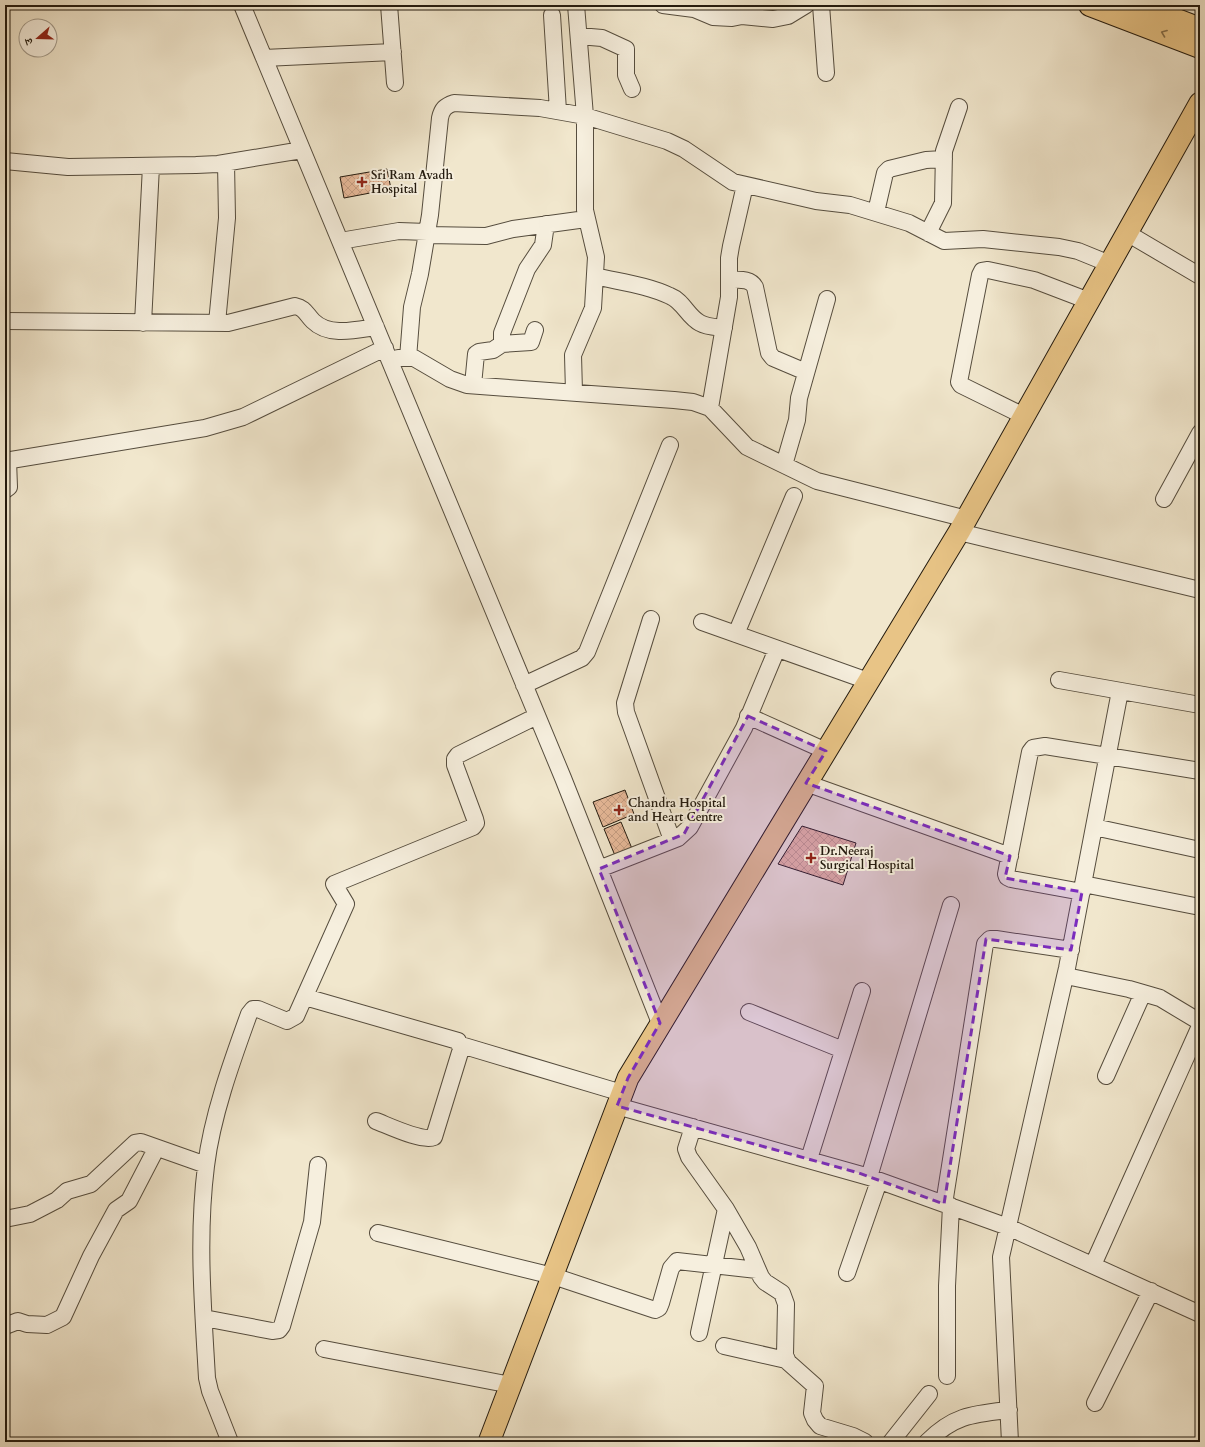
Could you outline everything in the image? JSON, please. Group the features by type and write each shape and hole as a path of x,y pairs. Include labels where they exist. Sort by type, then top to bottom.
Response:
{"highway":[{"path":"1090,5 1200,47"},
{"path":"1138,5 1200,28"}],"main road":[{"path":"490,1442 628,1078 963,525 1200,103"}],"street":[{"path":"242,5 537,716 660,1023"},
{"path":"389,5 395,83"},
{"path":"574,392 573,355 593,308 595,276 595,248 586,219 585,116 576,5"},
{"path":"664,5 694,9 713,17 732,18 742,16 774,19 788,16 806,5"},
{"path":"821,5 826,73"},
{"path":"552,15 558,111"},
{"path":"579,36 602,38 626,49 626,75 632,89"},
{"path":"264,58 393,52"},
{"path":"408,358 412,307 427,234 440,118 442,110 446,105 454,103 540,108 585,116 667,141 684,148 726,178 745,185 816,201 850,205 876,212 909,223 937,238 948,241 983,239 1059,247 1078,251 1110,264"},
{"path":"928,233 943,203 946,141 959,107"},
{"path":"5,161 68,167 196,166 226,163 302,150"},
{"path":"876,212 888,169 926,160 944,159"},
{"path":"217,323 227,218 226,163"},
{"path":"143,323 151,166"},
{"path":"710,408 729,297 731,246 745,185"},
{"path":"340,241 399,231 427,234 486,236 513,229 586,219"},
{"path":"502,344 502,333 527,269 543,245 546,224"},
{"path":"1127,233 1200,276"},
{"path":"1024,416 961,385 959,382 982,271 988,270 1034,280 1089,301"},
{"path":"595,276 650,288 672,296 688,310 698,322 704,325 724,328"},
{"path":"730,280 747,281 752,283 755,287 766,346 773,358 806,372"},
{"path":"784,465 797,420 798,403 806,372 827,299"},
{"path":"5,321 228,323 295,306 305,309 314,322 325,328 349,331 376,327"},
{"path":"473,385 476,354 493,350 502,344 531,342 535,330"},
{"path":"5,490 9,487 10,481 7,461 145,439 225,423 243,417 387,353 418,360 459,383 693,402 710,408 747,447 830,485 963,525 1200,590"},
{"path":"524,685 582,658 588,652 670,444"},
{"path":"1164,499 1198,444"},
{"path":"736,634 794,496"},
{"path":"651,619 625,703 626,712 672,840"},
{"path":"702,622 868,681"},
{"path":"599,869 672,840 684,834 690,827 748,716 777,649"},
{"path":"1059,680 1200,705"},
{"path":"1010,1442 1001,1257 1066,976 1120,691"},
{"path":"230,1442 210,1391 207,1378 201,1256 202,1206 206,1165 210,1144 231,1066 249,1014 253,1009 258,1009 287,1021 296,1016 346,904 334,884 473,827 476,823 475,818 455,765 455,759 458,754 537,716"},
{"path":"748,716 826,751"},
{"path":"1200,771 1045,746 1037,746 1033,748 1030,752 1006,874 1007,877 1011,879 1083,888 1200,907"},
{"path":"806,783 1010,856"},
{"path":"1094,828 1200,850"},
{"path":"847,1273 951,905"},
{"path":"947,1376 947,1205 985,944 990,939 996,939 1071,950"},
{"path":"1066,976 1143,993 1172,1004 1200,1022"},
{"path":"809,1159 862,992"},
{"path":"1106,1076 1143,993"},
{"path":"305,997 458,1041 461,1045 693,1127 809,1159 874,1179 1008,1227 1200,1314"},
{"path":"749,1012 843,1050"},
{"path":"1093,1265 1200,1026"},
{"path":"376,1122 421,1138 434,1138 462,1049 461,1045"},
{"path":"693,1127 686,1152 726,1208 748,1247 757,1270 765,1282 784,1297 786,1360"},
{"path":"5,1219 30,1214 57,1200 67,1191 91,1184 135,1143 140,1142 156,1149 206,1165"},
{"path":"5,1326 18,1321 27,1324 47,1325 63,1317 91,1256 116,1210 129,1201 156,1149"},
{"path":"204,1318 272,1331 279,1330 282,1326 312,1222 318,1165"},
{"path":"699,1334 726,1208"},
{"path":"378,1233 553,1276 655,1310 659,1308 661,1303 673,1263 683,1260 757,1270"},
{"path":"1095,1403 1151,1291"},
{"path":"724,1346 786,1360 815,1386 812,1413 820,1426 853,1436 865,1442"},
{"path":"324,1348 511,1385"},
{"path":"891,1442 929,1394"},
{"path":"927,1442 952,1422 966,1416 1009,1410"}],"highlighted area":[{"path":"748,716 826,751 806,783 1010,856 1005,878 1082,892 1071,950 986,939 944,1204 859,1173 617,1106 628,1078 660,1023 599,869 684,834"}],"building":[{"path":"387,169 391,189 344,198 340,177"},
{"path":"625,790 634,814 603,827 593,802"},
{"path":"621,822 633,851 616,858 604,829"},
{"path":"802,826 856,843 843,885 778,864"}],"place":[{"name":"Sri Ram Avadh Hospital","path":"362,182"},
{"name":"Chandra Hospital and Heart Centre","path":"619,810"},
{"name":"Dr.Neeraj Surgical Hospital","path":"811,858"}]}
